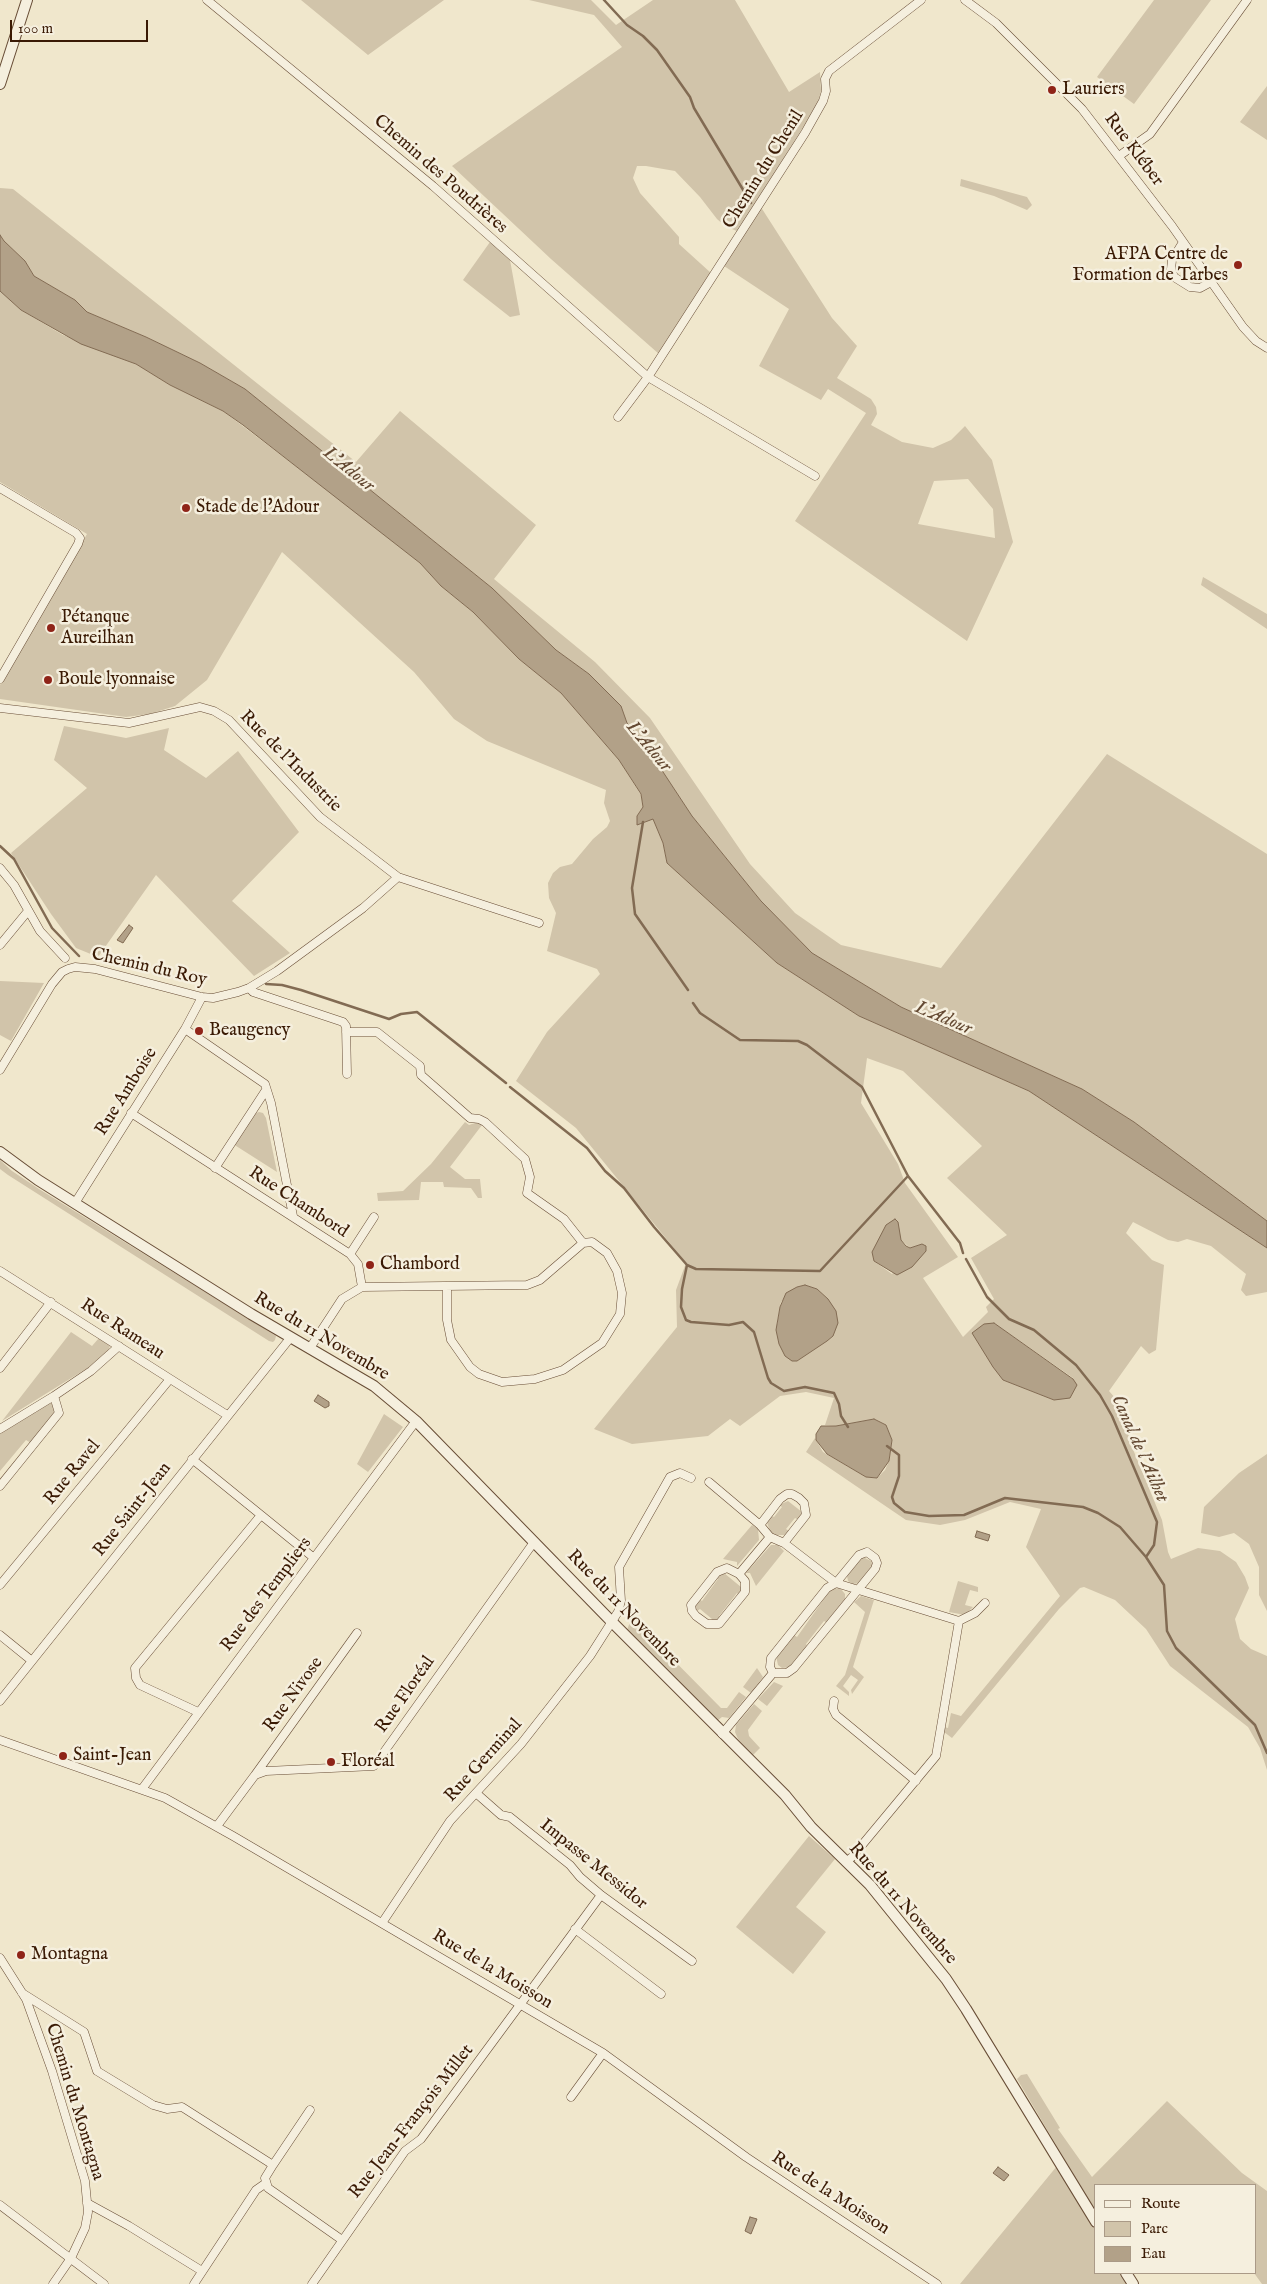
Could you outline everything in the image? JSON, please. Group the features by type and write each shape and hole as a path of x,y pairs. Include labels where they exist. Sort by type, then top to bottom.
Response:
{"street":[{"path":"0,84 27,0"},
{"name":"Chemin des Poudrières","path":"207,0 433,186 648,378 815,476"},
{"name":"Chemin du Chenil","path":"648,378 805,133 823,101 826,91 825,79 829,71 921,0"},
{"name":"Rue Kléber","path":"965,0 996,23 1082,108 1184,242 1243,327 1256,341 1267,348"},
{"path":"1119,156 1150,134 1247,0"},
{"path":"1184,242 1172,260 1171,269 1174,277 1190,288 1200,288 1211,282"},
{"path":"618,417 648,378"},
{"path":"0,488 76,533 80,538 0,679"},
{"name":"Rue de l'Industrie","path":"0,708 129,723 160,718 200,707 214,711 229,720 320,817 398,877 540,923"},
{"path":"0,868 14,885 40,931 65,958"},
{"name":"Chemin du Roy","path":"0,1070 52,984 62,972 68,969 75,967 96,969 202,997 213,998 249,988 277,971 363,908 398,877"},
{"path":"0,945 28,911"},
{"path":"249,988 253,992 340,1020 346,1026 347,1074"},
{"name":"Rue Amboise","path":"75,1203 185,1029 202,997"},
{"path":"185,1029 264,1084 271,1103 293,1216"},
{"path":"346,1032 377,1032 420,1066 421,1075 470,1118 479,1118 485,1122 525,1159 530,1177 527,1193 564,1219 583,1242"},
{"path":"215,1168 266,1090"},
{"name":"Rue Chambord","path":"131,1113 350,1254 358,1264 362,1287"},
{"name":"Rue du 11 Novembre","path":"0,1152 38,1180 291,1337 374,1386 416,1420 722,1734 785,1795 810,1827 875,1892 946,1979 1011,2079 1094,2219"},
{"path":"350,1254 374,1217"},
{"path":"310,1348 342,1299 362,1287 527,1284 540,1280 583,1242 592,1242 600,1246 607,1253 617,1271 622,1293 620,1314 602,1343 583,1358 563,1370 535,1379 502,1382 480,1374 466,1363 451,1340 447,1320 447,1286"},
{"name":"Rue Rameau","path":"0,1271 227,1415"},
{"path":"0,1368 51,1302"},
{"name":"Rue Saint-Jean","path":"0,1701 291,1337"},
{"path":"0,1429 91,1371 119,1346"},
{"name":"Rue Ravel","path":"0,1585 170,1379"},
{"path":"0,1486 59,1413 54,1396"},
{"name":"Rue des Templiers","path":"142,1789 416,1420"},
{"path":"192,1459 314,1558"},
{"name":"Rue Germinal","path":"382,1923 450,1821 521,1744 590,1656 622,1601 619,1567 670,1478 680,1473 691,1478"},
{"path":"709,1482 760,1525 770,1537 784,1543 836,1583 958,1621 975,1613 985,1603"},
{"path":"760,1525 780,1499 787,1494 792,1494 799,1498 804,1503 806,1515 784,1543"},
{"path":"198,1712 140,1685 136,1678 135,1668 261,1515"},
{"path":"739,1574 770,1537"},
{"name":"Rue Floréal","path":"255,1775 266,1771 374,1766 534,1542"},
{"path":"867,1552 875,1558 877,1563 857,1591 794,1668 787,1673 773,1673 770,1666 771,1658 827,1588 836,1583 859,1555 867,1552"},
{"path":"726,1568 739,1574 745,1581 745,1592 720,1624 707,1624 696,1616 692,1611 691,1605 717,1572 726,1568"},
{"path":"846,1862 936,1756 958,1621"},
{"name":"Rue Nivose","path":"255,1775 357,1633"},
{"path":"0,1635 32,1661"},
{"path":"722,1734 773,1673"},
{"path":"834,1701 833,1709 836,1715 916,1781"},
{"name":"Rue de la Moisson","path":"0,1740 165,1798 218,1826 602,2053 746,2156 937,2284"},
{"path":"218,1826 255,1775"},
{"name":"Impasse Messidor","path":"476,1793 501,1814 510,1817 570,1865 580,1877 601,1895 692,1961"},
{"name":"Rue Jean-François Millet","path":"312,2284 404,2151 421,2139 601,1895"},
{"path":"575,1929 661,1994"},
{"name":"Chemin du Montagna","path":"0,1958 22,1993 52,2071 85,2181 87,2203 85,2228 71,2258 53,2284"},
{"path":"22,1993 84,2032 97,2071 152,2105 167,2109 182,2107 273,2165"},
{"path":"570,2097 602,2053"},
{"path":"310,2110 265,2178 266,2183 268,2188 342,2240"},
{"path":"194,2284 256,2190 266,2183"},
{"path":"87,2203 129,2226 202,2271"},
{"path":"0,2205 104,2284"}],"green space":[{"path":"301,0 444,0 368,55"},
{"path":"529,0 591,0 616,25 653,0 735,0 789,92 820,72 821,91 818,103 757,201 832,318 857,346 837,378 871,399 876,407 877,414 871,425 902,442 933,448 951,440 965,426 992,460 1013,542 967,641 795,521 866,413 828,389 821,400 759,366 789,309 718,262 739,232 725,226 717,219 700,197 675,171 637,166 633,178 640,193 679,237 679,244 711,273 659,354 551,259 452,166 622,47 594,15","holes":["968,479 993,509 995,538 918,524 934,481"]},
{"path":"1154,0 1211,0 1134,104 1097,77"},
{"path":"1267,86 1267,140 1240,122"},
{"path":"961,179 1027,197 1032,205 1027,210 994,196 960,186"},
{"path":"0,188 13,189 356,462 400,411 536,525 494,579 595,662 650,718 750,864 795,913 841,945 941,968 1107,754 1267,854 1267,1221 1134,1122 1082,1089 901,1007 812,953 761,901 692,816 642,740 627,723 621,706 589,674 556,650 492,588 245,389 200,363 87,312 75,300 34,276 25,261 0,235"},
{"path":"490,242 510,260 520,315 510,317 463,280"},
{"path":"0,291 21,310 63,335 136,364 170,385 223,411 420,563 441,586 473,612 519,659 561,693 619,760 641,795 643,807 637,816 643,823 653,818 663,843 667,863 777,963 859,1016 1029,1091 1267,1248 1267,1292 1246,1296 1241,1290 1246,1274 1211,1246 1187,1239 1178,1242 1168,1240 1133,1222 1126,1233 1152,1260 1164,1265 1156,1350 1149,1354 1141,1346 1109,1391 1116,1399 1132,1447 1162,1520 1171,1559 1198,1548 1220,1551 1236,1562 1245,1577 1249,1588 1235,1619 1240,1639 1251,1649 1267,1656 1267,1770 1260,1748 1248,1727 1170,1666 1146,1629 1115,1600 1084,1587 1080,1588 1059,1609 952,1738 944,1732 944,1727 948,1728 951,1713 961,1716 1060,1596 1026,1547 1041,1509 1010,1502 965,1520 940,1525 906,1520 806,1452 815,1438 823,1452 866,1477 877,1478 885,1470 889,1461 892,1440 886,1425 874,1419 836,1426 825,1425 834,1398 806,1392 780,1396 740,1426 730,1419 708,1436 632,1444 594,1429 677,1327 676,1290 686,1263 576,1128 516,1081 547,1032 600,974 597,969 547,951 556,913 549,898 548,883 553,873 560,867 572,864 593,839 607,827 610,821 604,803 606,790 487,741 454,719 414,672 282,552 207,680 175,706 150,714 126,717 0,699 0,685 87,534 0,482","holes":["867,1058 903,1071 982,1146 947,1178 1007,1235 971,1258 994,1299 986,1307 988,1312 963,1337 923,1278 958,1257 905,1183 898,1164 861,1103","901,1240 910,1248 922,1244 892,1274 874,1261","805,1285 817,1289 828,1299 833,1336 797,1361 777,1334 781,1302 797,1287","994,1323 1073,1378 1054,1400 1003,1380"]},
{"path":"1203,577 1267,614 1267,629 1201,585"},
{"path":"64,726 126,738 169,728 164,750 206,778 238,751 299,832 232,901 290,953 254,976 156,875 98,957 76,948 11,853 87,788 54,760"},
{"path":"0,981 44,983 11,1041 0,1035"},
{"path":"263,1113 266,1118 277,1172 233,1144 254,1114"},
{"path":"465,1122 469,1125 478,1122 482,1125 450,1167 465,1179 480,1179 482,1198 478,1198 471,1188 444,1187 443,1182 421,1182 419,1200 378,1201 377,1193 403,1191 431,1164"},
{"path":"0,1160 12,1171 39,1189 273,1334 276,1336 275,1340 273,1342 269,1341 8,1175 0,1169"},
{"path":"71,1332 92,1346 99,1338 110,1346 108,1351 89,1367 2,1421"},
{"path":"48,1403 54,1404 55,1414 31,1443 26,1440 0,1471 0,1433"},
{"path":"384,1414 403,1427 368,1472 357,1464"},
{"path":"1267,1454 1267,1611 1259,1595 1259,1567 1249,1544 1234,1533 1219,1537 1201,1533 1204,1507 1239,1473"},
{"path":"788,1501 802,1512 801,1516 799,1520 795,1518 786,1529 789,1531 785,1535 775,1535 771,1533 767,1523 770,1515 774,1517 782,1507 779,1505"},
{"path":"752,1525 758,1529 759,1540 737,1566 737,1562 723,1559"},
{"path":"771,1545 778,1545 784,1551 756,1586 750,1573 746,1573"},
{"path":"863,1557 871,1561 873,1566 861,1583 853,1584 848,1581 847,1576 859,1559"},
{"path":"724,1573 741,1587 742,1591 740,1596 737,1593 719,1616 721,1618 719,1621 710,1622 712,1619 700,1609 697,1611 694,1606 699,1599 702,1601 718,1579 716,1577"},
{"path":"958,1581 978,1587 978,1592 970,1590 965,1605 973,1607 965,1615 949,1612"},
{"path":"840,1588 845,1594 845,1601 827,1623 824,1621 806,1644 808,1647 791,1667 782,1668 778,1665 776,1656 794,1635 797,1637 831,1589"},
{"path":"861,1596 874,1600 853,1667 864,1677 852,1694 851,1690 858,1680 851,1675 843,1686 849,1692 849,1696 836,1686 845,1675 865,1612 854,1602"},
{"path":"635,1621 721,1708 727,1708 739,1692 746,1697 729,1718 722,1717 717,1721 627,1630 630,1622"},
{"path":"757,1668 763,1677 751,1693 743,1687"},
{"path":"774,1682 783,1686 767,1706 758,1699"},
{"path":"754,1704 762,1711 748,1730 749,1736 760,1748 752,1756 738,1739 735,1732 736,1725"},
{"path":"809,1836 835,1859 796,1907 826,1932 793,1974 736,1927"},
{"path":"1027,2074 1060,2128 1058,2129 1092,2177 1167,2101 1242,2173 1267,2191 1267,2284 1262,2284 1255,2274 1257,2274 1257,2184 1094,2184 1094,2209 1017,2079 1021,2075"},
{"path":"1057,2166 1094,2228 1094,2274 1121,2274 1128,2284 960,2284"}],"water":[{"path":"0,235 25,261 34,276 75,300 87,312 200,363 245,389 492,588 556,650 589,674 621,706 627,723 642,740 692,816 761,901 812,953 901,1007 1082,1089 1134,1122 1267,1221 1267,1248 1029,1091 859,1016 777,963 667,863 663,843 653,819 637,825 637,816 643,807 641,794 619,760 561,693 519,659 473,612 441,586 420,563 243,425 223,411 170,385 136,364 81,344 21,310 0,291"},
{"path":"129,925 133,928 123,943 117,940"},
{"path":"895,1219 898,1222 901,1240 906,1246 910,1248 922,1244 926,1246 926,1251 912,1267 897,1275 874,1261 872,1252 886,1225"},
{"path":"805,1285 817,1289 828,1299 836,1311 838,1323 833,1336 827,1341 797,1361 792,1361 785,1356 779,1344 776,1330 780,1307 786,1293"},
{"path":"994,1323 1073,1379 1077,1385 1070,1398 1054,1400 1003,1380 972,1333 984,1324"},
{"path":"318,1395 329,1402 329,1406 325,1408 314,1401"},
{"path":"874,1419 886,1425 892,1440 889,1461 877,1478 866,1477 827,1454 816,1440 816,1434 821,1426 836,1426"},
{"path":"977,1531 990,1535 988,1541 975,1537"},
{"path":"998,2167 1009,2175 1004,2181 993,2173"},
{"path":"750,2217 757,2219 751,2234 745,2231"}],"waterway":[{"path":"604,0 627,25 643,36 657,50 690,97 694,108 751,203"},
{"name":"Canal de l'Ailhet","path":"643,822 632,888 635,914 688,990"},
{"path":"0,846 14,859 52,928 79,956"},
{"path":"266,984 282,985 301,990 389,1019 401,1014 417,1012 506,1083"},
{"name":"Canal de l'Ailhet","path":"693,1003 700,1013 740,1040 798,1041 807,1045 862,1087 908,1176 960,1243 963,1253"},
{"path":"510,1087 587,1148 605,1171 624,1188 687,1265 696,1269 820,1271 908,1176"},
{"name":"Canal de l'Ailhet","path":"966,1259 987,1297 1009,1319 1034,1330 1076,1365 1100,1395 1112,1416 1157,1522 1154,1545 1146,1557 1164,1585 1167,1631 1176,1648 1255,1725 1267,1753"},
{"path":"687,1265 682,1289 681,1307 686,1320 729,1325 743,1322 754,1332 771,1383 784,1391 805,1387 834,1393 839,1404 841,1416 848,1427"},
{"path":"887,1446 899,1455 899,1476 892,1497 894,1503 905,1512 929,1516 964,1515 1005,1498 1083,1507 1098,1513 1120,1527 1146,1557"}],"place":[{"name":"Lauriers","path":"1052,90"},
{"name":"AFPA Centre de Formation de Tarbes","path":"1238,265"},
{"name":"Stade de l'Adour","path":"186,508"},
{"name":"Pétanque Aureilhan","path":"51,628"},
{"name":"Boule lyonnaise","path":"48,680"},
{"name":"Beaugency","path":"199,1031"},
{"name":"Chambord","path":"370,1265"},
{"name":"Saint-Jean","path":"63,1756"},
{"name":"Floréal","path":"331,1762"},
{"name":"Montagna","path":"21,1955"}],"water label":[{"name":"L'Adour","path":"348,470"},
{"name":"L'Adour","path":"648,747"},
{"name":"L'Adour","path":"943,1019"}]}
